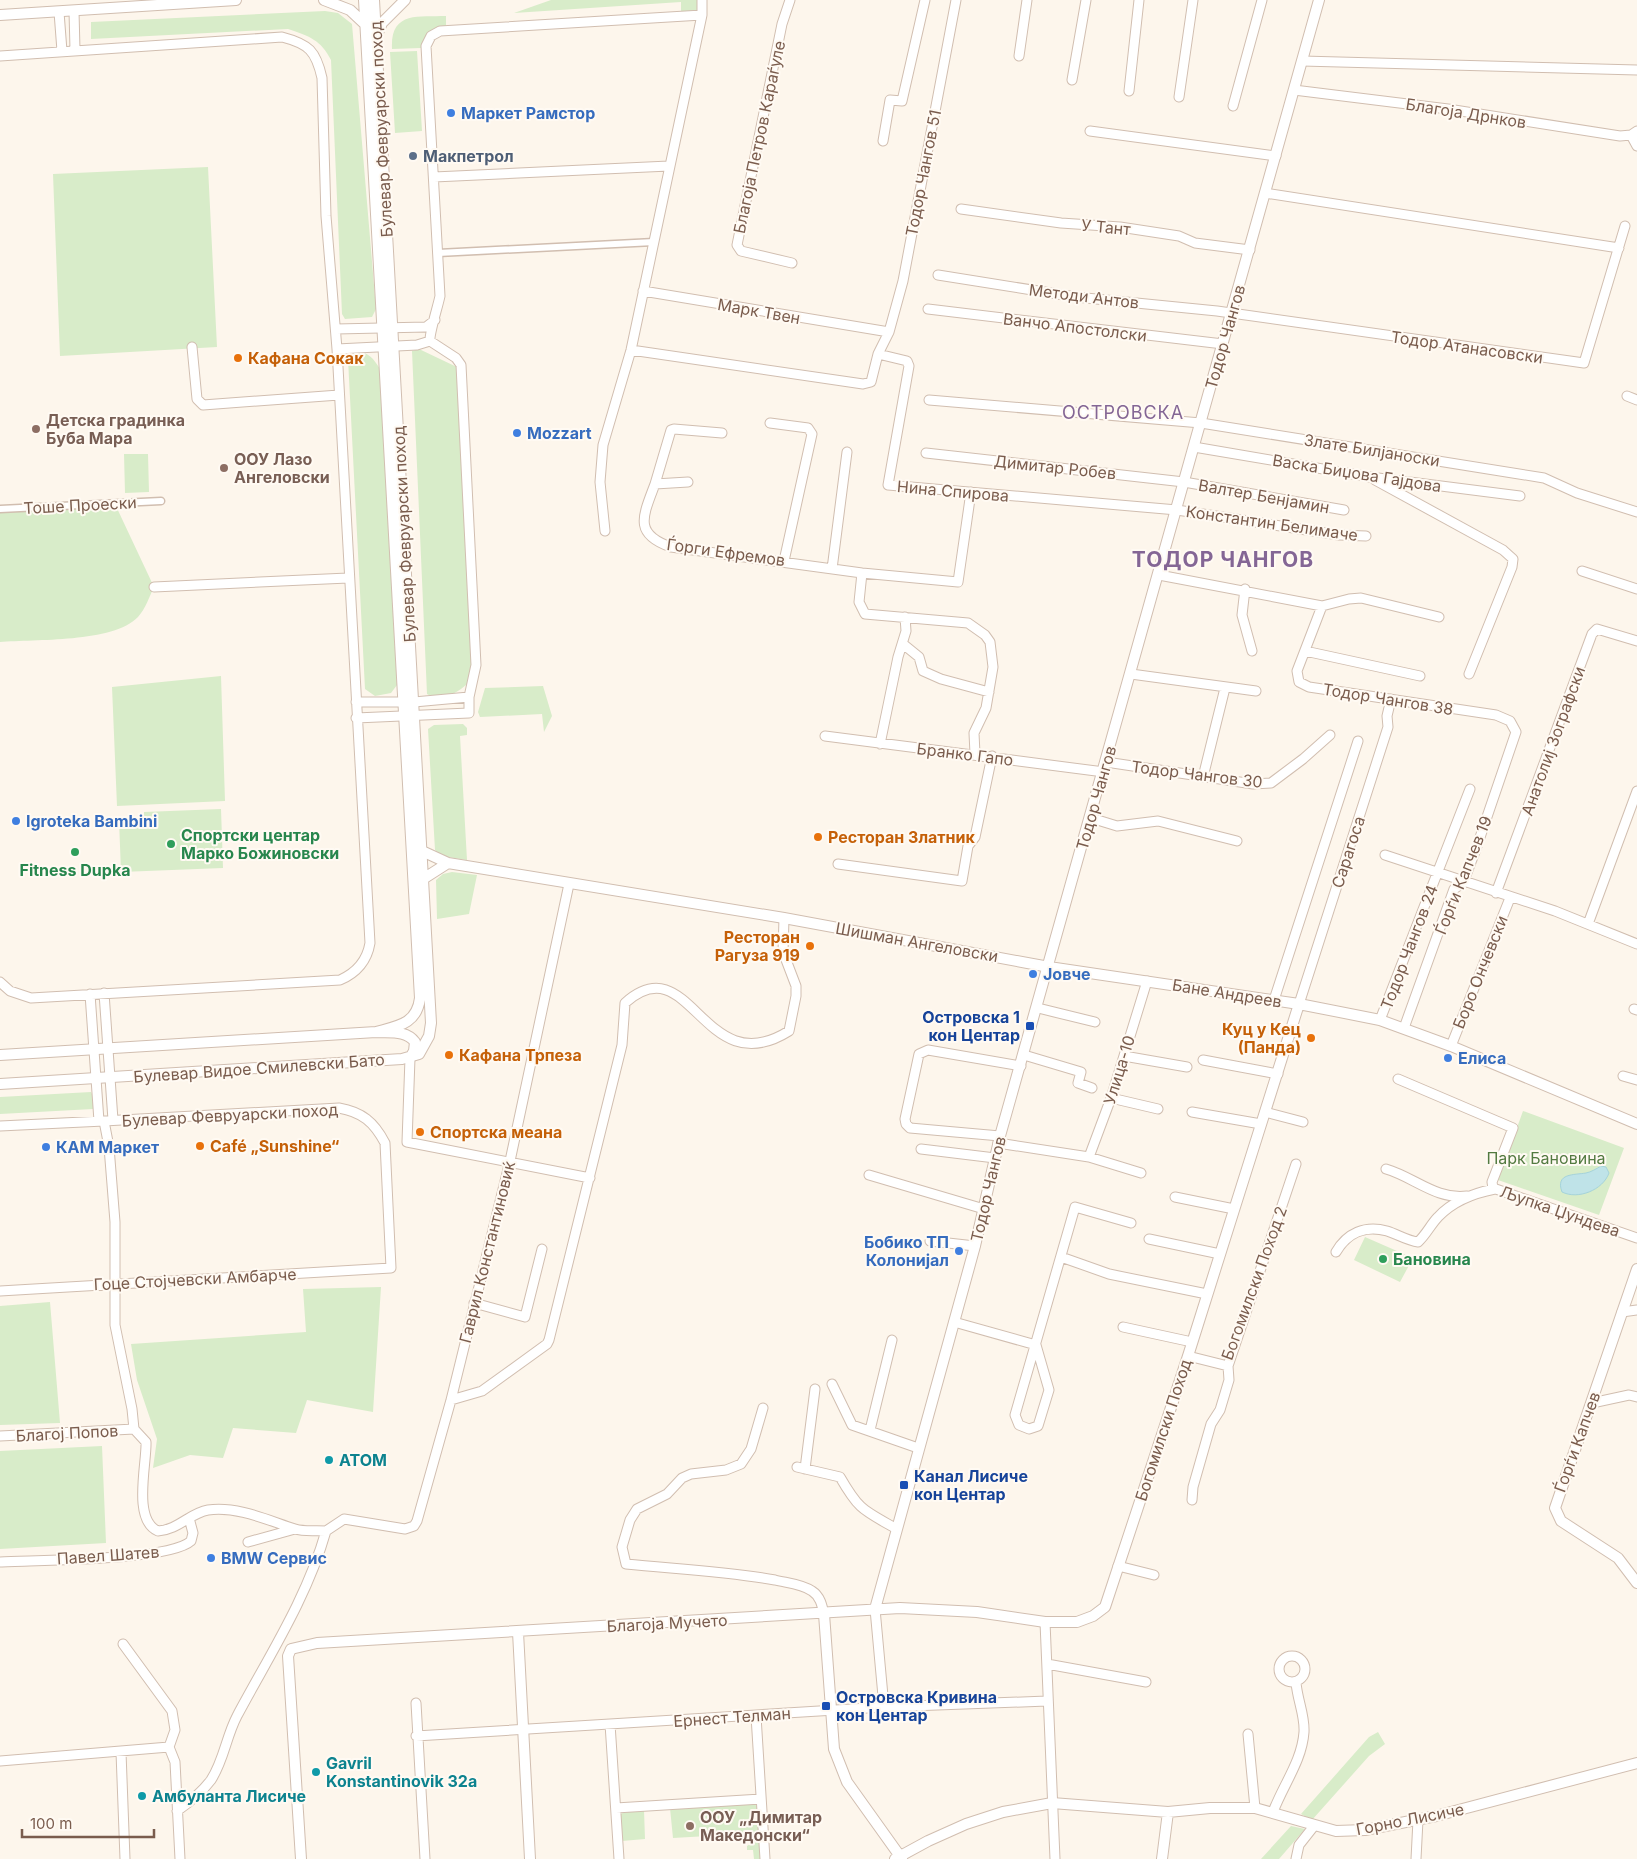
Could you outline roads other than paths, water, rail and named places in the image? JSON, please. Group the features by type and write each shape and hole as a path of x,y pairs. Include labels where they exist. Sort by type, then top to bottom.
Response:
{"street":[{"path":"129,6 144,0"},
{"path":"0,15 236,0"},
{"path":"324,0 350,10 366,25"},
{"name":"Булевар Февруарски поход","path":"364,0 388,328"},
{"name":"Булевар Февруарски поход","path":"374,0 388,328 409,702 422,851 430,1023 425,1046 420,1054 410,1058"},
{"path":"376,43 382,23 405,0"},
{"path":"605,531 600,482 603,445 630,350 702,15 702,0"},
{"name":"Благоја Петров Караѓуле","path":"790,0 780,33 737,245 741,251 792,263"},
{"path":"883,141 890,100 902,101 926,0"},
{"name":"Тодор Чангов 51","path":"878,354 889,332 904,281 956,0"},
{"path":"1019,56 1027,0"},
{"path":"1072,80 1086,0"},
{"path":"1129,91 1139,0"},
{"path":"1179,96 1194,0"},
{"path":"1233,106 1262,0"},
{"name":"Тодор Чангов","path":"884,1707 875,1609 895,1528 954,1322 984,1209 999,1140 1022,1066 1319,0"},
{"path":"74,11 75,50"},
{"path":"60,12 62,51"},
{"path":"430,341 440,296 426,46 431,36 440,31 702,15"},
{"path":"0,56 282,37 300,42 309,48 319,63 322,78 326,216 338,349 348,578 370,943 366,957 358,968 340,980 31,998 10,991 0,982"},
{"path":"1302,61 1637,70"},
{"name":"Благоја Дрнков","path":"1294,90 1448,108 1582,132 1620,136 1634,133"},
{"path":"1090,131 1276,156"},
{"path":"1634,133 1637,146"},
{"path":"434,177 670,166"},
{"path":"1265,193 1619,248"},
{"name":"У Тант","path":"961,209 1061,223 1120,227 1179,236 1195,243 1250,250"},
{"name":"Тодор Атанасовски","path":"1232,313 1584,363 1625,226"},
{"path":"438,253 654,242"},
{"name":"Методи Антов","path":"938,275 1076,298 1232,313"},
{"name":"Марк Твен","path":"643,291 889,332"},
{"name":"Ванчо Апостолски","path":"928,309 1223,344"},
{"path":"336,329 426,327 436,319"},
{"path":"338,349 417,345 430,341"},
{"path":"356,718 469,713 469,697 474,682 476,658 461,365 456,358 430,341"},
{"path":"192,347 197,399 203,405 339,396"},
{"path":"630,350 863,384 872,382 878,354"},
{"name":"Нина Спирова","path":"878,354 907,361 909,366 888,485 1177,510"},
{"path":"1627,396 1637,400"},
{"name":"Злате Билјаноски","path":"929,400 1201,423 1544,478 1577,493 1637,512"},
{"path":"770,423 808,428 812,434 784,561"},
{"path":"688,482 655,484 671,430 722,433"},
{"name":"Васка Биџова Гајдова","path":"1194,447 1370,477 1520,496"},
{"path":"832,569 846,452"},
{"name":"Димитар Робев","path":"926,453 1184,482"},
{"name":"Злате Билјаноски","path":"1370,477 1503,550 1513,560 1512,567 1469,674"},
{"name":"Валтер Бенјамин","path":"1184,482 1344,510"},
{"name":"Ѓорги Ефремов","path":"655,484 644,522 648,535 655,541 671,547 862,573 958,582 971,492"},
{"name":"Тоше Проески","path":"0,509 161,501"},
{"name":"Константин Белимаче","path":"1177,510 1339,535 1366,536"},
{"path":"1582,571 1637,589"},
{"path":"862,573 859,602 863,612 868,615 968,623 985,635 990,642 993,660 989,692 986,708 974,733 975,754"},
{"path":"1159,574 1245,589 1322,606 1361,598 1439,617"},
{"path":"154,586 348,578"},
{"path":"1245,589 1242,615 1252,651"},
{"name":"Тодор Чангов 38","path":"1322,606 1297,671 1299,682 1309,687 1496,715 1510,721"},
{"path":"880,744 898,657 906,632 905,617"},
{"name":"Анатолиј Зографски","path":"1496,893 1592,634 1597,629 1603,629 1637,641"},
{"path":"903,644 919,657 923,671 941,679 989,692"},
{"name":"Тодор Чангов 38","path":"1305,651 1420,676"},
{"path":"1131,674 1256,691"},
{"path":"1202,777 1225,688"},
{"path":"356,702 409,702 469,697"},
{"name":"Сарагоса","path":"1299,1004 1388,727 1387,716 1391,700"},
{"name":"Булевар Февруарски поход","path":"376,1032 409,1022 419,1006 420,998 410,716"},
{"name":"Ѓорѓи Капчев 19","path":"1404,1028 1454,889 1463,883 1476,849 1516,732 1510,721"},
{"name":"Тодор Чангов 30","path":"1105,767 1253,784 1271,783 1303,759 1330,735"},
{"name":"Бранко Гапо","path":"826,736 880,744 1105,767"},
{"path":"1274,1000 1358,741"},
{"path":"838,864 962,882 968,846 975,837 992,756"},
{"name":"Тодор Чангов 24","path":"1380,1020 1470,789"},
{"path":"1588,924 1637,791"},
{"path":"1091,818 1117,826 1158,821 1237,841"},
{"path":"422,851 448,863 784,918 783,952 793,975 796,996 789,1031 764,1044 730,1040 703,1021 678,994 661,988 646,989 638,992 625,1003 622,1045 547,1344 482,1391 450,1400"},
{"path":"1385,855 1588,924 1637,944"},
{"path":"423,879 448,863"},
{"name":"Гаврил Константиновиќ","path":"326,1531 344,1519 405,1529 414,1526 417,1521 450,1400 510,1161 569,884"},
{"name":"Боро Ончевски","path":"1451,1046 1510,898"},
{"name":"Шишман Ангеловски","path":"784,918 1049,967"},
{"name":"Бане Андреев","path":"1049,967 1299,1004 1380,1020 1404,1028"},
{"name":"Улица-10","path":"1089,1157 1093,1153 1147,981"},
{"path":"104,993 108,1078 105,1121"},
{"path":"90,994 94,1078 105,1121"},
{"name":"Богомилски Поход","path":"1045,1622 1076,1622 1093,1616 1105,1607 1188,1356 1299,1004"},
{"path":"1038,1008 1095,1022"},
{"path":"1404,1028 1637,1124"},
{"path":"376,1032 404,1034 411,1036 416,1042 410,1058 407,1142 590,1178"},
{"name":"Булевар Видое Смилевски Бато","path":"0,1055 376,1032"},
{"path":"1022,1066 923,1051 920,1054 905,1119 906,1124 910,1128 999,1140 1083,1158 1089,1157 1141,1173"},
{"path":"1024,1055 1080,1072 1078,1083 1092,1088"},
{"path":"1124,1056 1187,1066"},
{"name":"Булевар Видое Смилевски Бато","path":"0,1084 410,1058"},
{"path":"1203,1060 1278,1074"},
{"path":"1623,1076 1637,1080"},
{"name":"Љупка Џундева","path":"1398,1079 1513,1128 1492,1182 1495,1189 1637,1238"},
{"path":"1111,1098 1158,1109"},
{"name":"Булевар Февруарски поход","path":"134,1429 132,1409 115,1325 114,1203 105,1121 339,1108 353,1110 366,1118 375,1127 384,1143 390,1268"},
{"path":"1192,1112 1261,1124"},
{"path":"1265,1112 1303,1122"},
{"path":"0,1126 105,1121"},
{"path":"921,1148 995,1158"},
{"name":"Богомилски Поход 2","path":"1188,1356 1228,1366 1296,1164"},
{"path":"1386,1169 1443,1194 1472,1195 1495,1189"},
{"path":"869,1175 984,1209"},
{"path":"1336,1252 1343,1240 1364,1230 1386,1231 1418,1242 1439,1216 1453,1204 1472,1195"},
{"path":"1175,1197 1234,1209"},
{"path":"1036,1345 1049,1390 1038,1426 1029,1429 1019,1425 1015,1415 1076,1207 1131,1222"},
{"path":"1149,1239 1220,1254"},
{"path":"930,1241 974,1246"},
{"path":"474,1303 524,1317 542,1249"},
{"path":"1061,1257 1109,1274 1207,1294"},
{"name":"Гоце Стојчевски Амбарче","path":"0,1290 390,1268"},
{"name":"Ѓорѓи Капчев","path":"1637,1268 1555,1508 1561,1521 1618,1558 1637,1583"},
{"path":"1622,1312 1637,1310"},
{"path":"954,1322 1036,1345"},
{"path":"1123,1327 1192,1342"},
{"path":"870,1430 892,1340"},
{"path":"1192,1500 1193,1487 1211,1424 1220,1410 1229,1380 1228,1366"},
{"path":"832,1384 852,1425 918,1448"},
{"path":"815,1389 801,1468 839,1473 855,1503 863,1511 895,1528"},
{"path":"1592,1403 1629,1395 1637,1397"},
{"path":"763,1408 750,1449 741,1464 726,1470 691,1474 682,1478 667,1494 637,1509 630,1520 622,1547 626,1564 728,1573 795,1584 815,1594 821,1602 824,1614 834,1749 847,1782 899,1858"},
{"path":"134,1429 146,1442 142,1489 154,1529 165,1531 208,1510 225,1510 266,1518 295,1529 326,1531 320,1550 278,1645 237,1717 217,1770 199,1794 177,1810"},
{"name":"Благој Попов","path":"0,1436 134,1429"},
{"name":"Павел Шатев","path":"0,1562 141,1554 180,1548 191,1541 193,1533 189,1518"},
{"path":"248,1542 295,1529"},
{"path":"1118,1566 1154,1575"},
{"name":"Благоја Мучето","path":"301,1859 289,1651 299,1646 317,1643 824,1614 875,1609 926,1608 976,1612 1045,1622"},
{"path":"1045,1622 1055,1859"},
{"path":"518,1632 530,1859"},
{"path":"123,1644 172,1710 175,1730 169,1747 175,1762 180,1859"},
{"path":"1047,1664 1146,1682"},
{"path":"1273,1812 1302,1750 1304,1720 1296,1682"},
{"name":"Ернест Телман","path":"416,1736 884,1707 1047,1701"},
{"path":"416,1703 416,1736 425,1859"},
{"path":"756,1716 765,1859"},
{"path":"610,1724 619,1859"},
{"path":"1248,1734 1254,1808"},
{"path":"0,1761 169,1747"},
{"path":"122,1752 126,1859"},
{"name":"Горно Лисиче","path":"899,1858 966,1824 1003,1812 1052,1803 1168,1812 1210,1808 1254,1808 1290,1816 1314,1826 1336,1831 1364,1830 1418,1820 1637,1763"},
{"path":"616,1808 761,1799"},
{"path":"1162,1859 1168,1812"},
{"path":"1416,1859 1418,1820"},
{"path":"1296,1859 1299,1845 1314,1826"}],"water":[{"path":"1601,1166 1606,1167 1609,1173 1596,1189 1575,1195 1562,1192 1561,1181 1563,1178 1588,1173"}],"place":[{"name":"Маркет Рамстор","path":"451,113"},
{"name":"Макпетрол","path":"413,156"},
{"name":"Кафана Сокак","path":"238,358"},
{"name":"Детска градинка Буба Мара","path":"36,429"},
{"name":"Mozzart","path":"517,433"},
{"name":"ООУ Лазо Ангеловски","path":"224,468"},
{"name":"Igroteka Bambini","path":"16,821"},
{"name":"Ресторан Златник","path":"818,837"},
{"name":"Спортски центар Марко Божиновски","path":"171,844"},
{"name":"Fitness Dupka","path":"75,852"},
{"name":"Ресторан Рагуза 919","path":"810,946"},
{"name":"Јовче","path":"1033,974"},
{"name":"Островска 1 кон Центар","path":"1030,1026"},
{"name":"Куц у Кец (Панда)","path":"1311,1038"},
{"name":"Кафана Трпеза","path":"449,1055"},
{"name":"Елиса","path":"1448,1058"},
{"name":"Спортска меана","path":"420,1132"},
{"name":"Café „Sunshine“","path":"200,1146"},
{"name":"КАМ Маркет","path":"46,1147"},
{"name":"Бобико ТП Колонијал","path":"959,1251"},
{"name":"Бановина","path":"1383,1259"},
{"name":"АТОМ","path":"329,1460"},
{"name":"Канал Лисиче кон Центар","path":"904,1485"},
{"name":"BMW Сервис","path":"211,1558"},
{"name":"Островска Кривина кон Центар","path":"826,1706"},
{"name":"Gavril Konstantinovik 32a","path":"316,1772"},
{"name":"Амбуланта Лисиче","path":"142,1796"},
{"name":"ООУ „Димитар Македонски“","path":"690,1826"}],"district":[{"name":"ОСТРОВСКА","path":"1123,413"},
{"name":"ТОДОР ЧАНГОВ","path":"1223,560"}],"park label":[{"name":"Парк Бановина","path":"1546,1158"}]}
